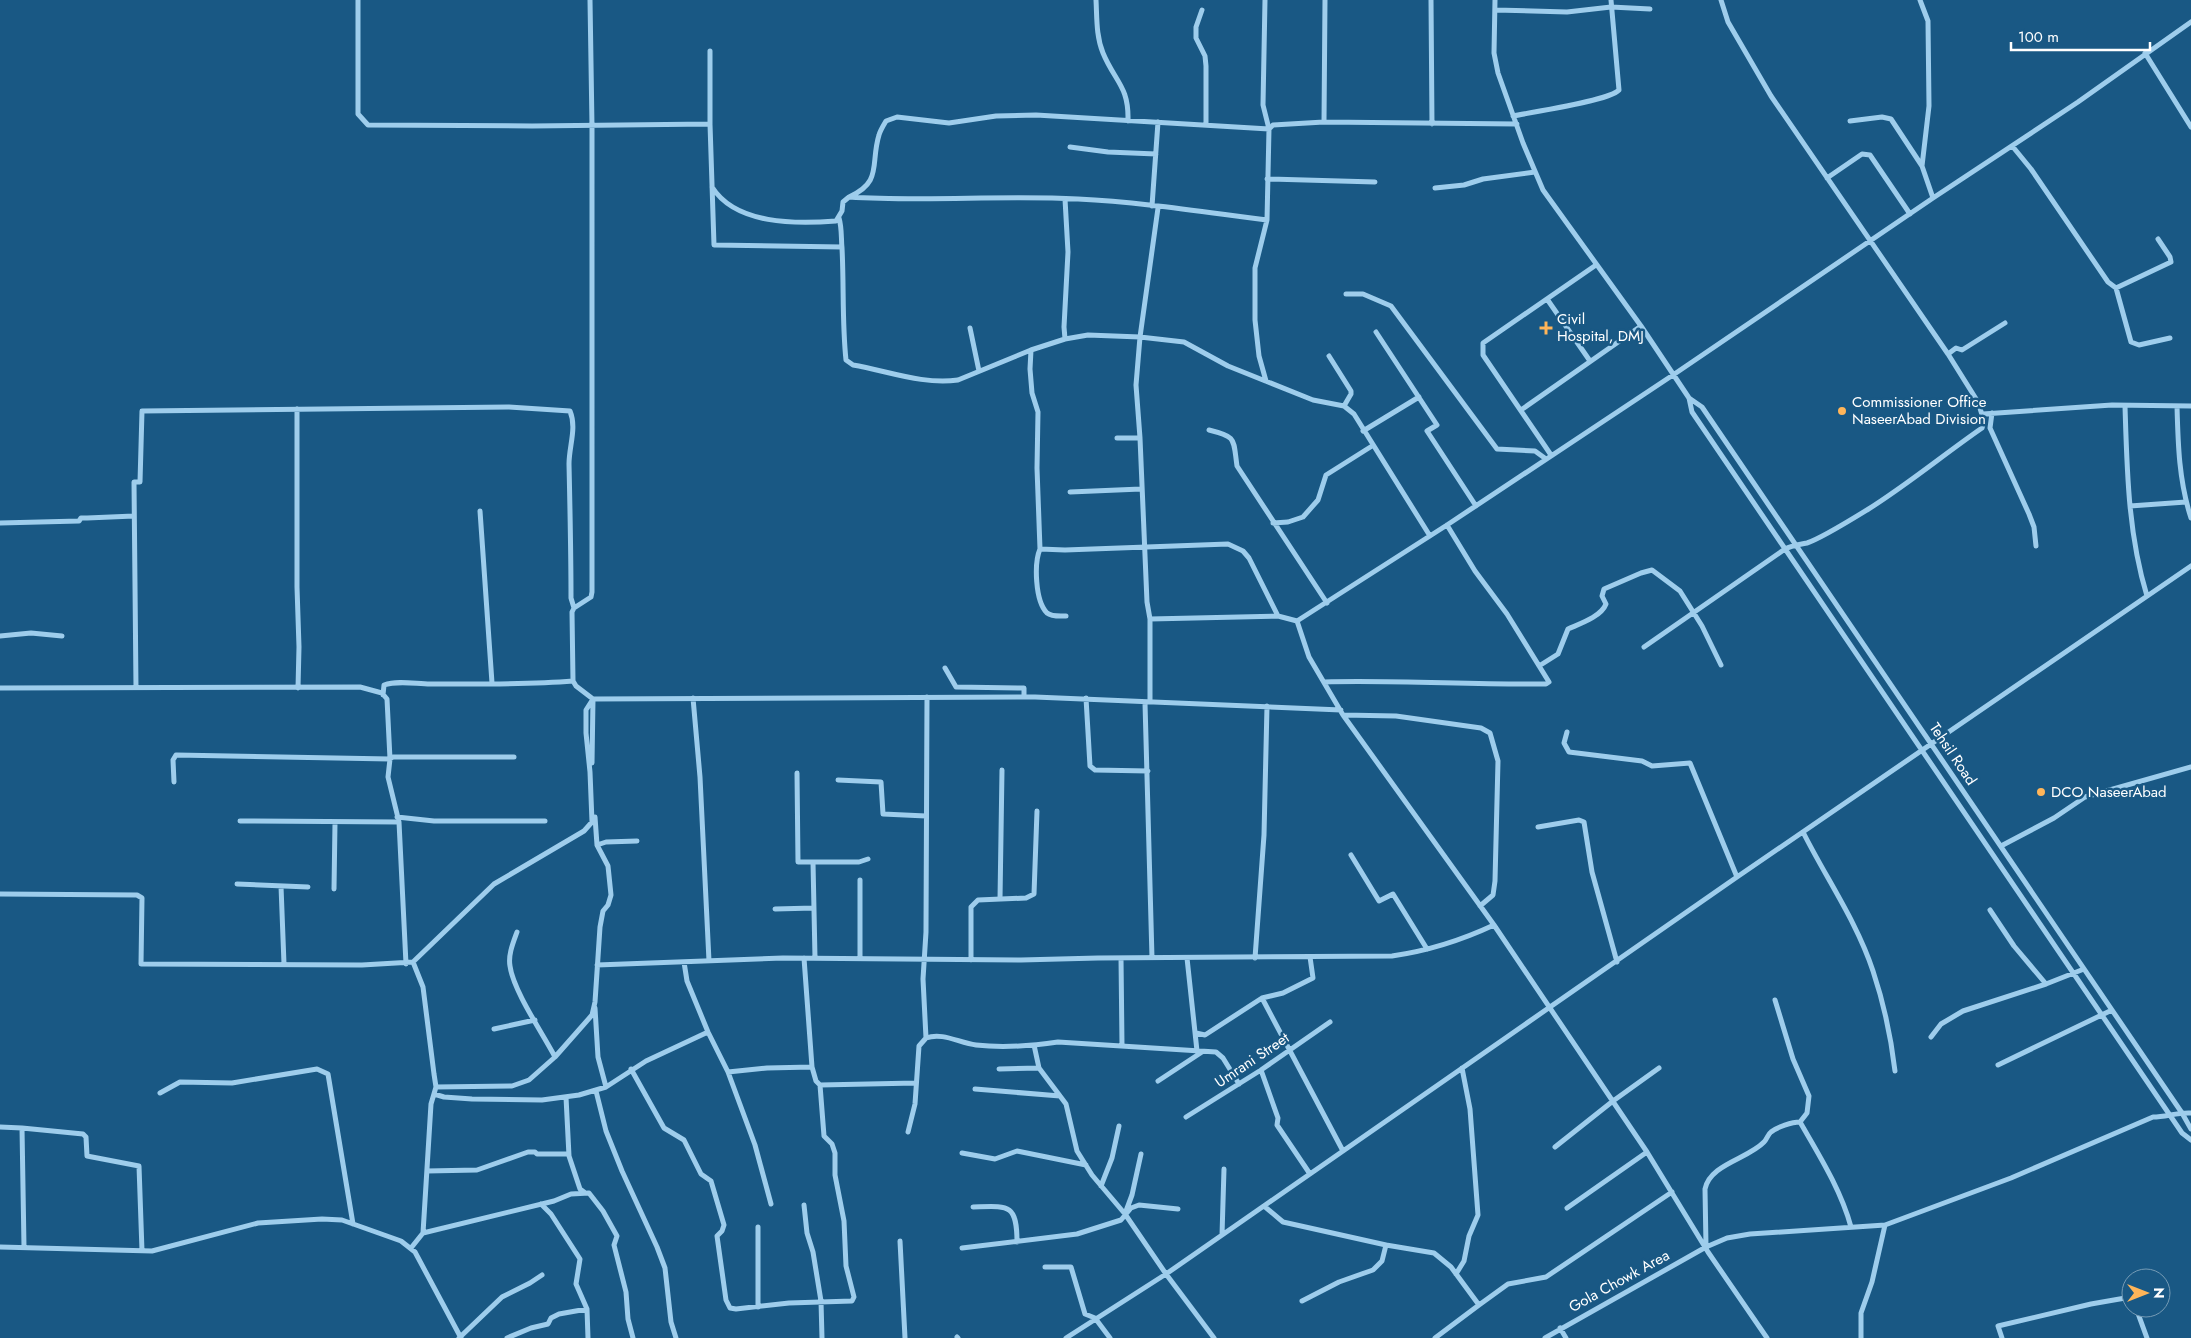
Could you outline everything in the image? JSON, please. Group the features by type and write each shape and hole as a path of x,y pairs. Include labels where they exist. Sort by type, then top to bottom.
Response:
{"street":[{"path":"358,0 358,114 361,120 368,125 592,126 710,124"},
{"path":"590,0 592,126 592,592 589,600 577,607 572,621 573,681 576,686 593,699 1086,698 1267,706 1396,716 1481,728 1490,733 1498,761 1493,895 1480,906"},
{"path":"1096,0 1098,38 1108,62 1122,85 1128,105 1128,121"},
{"path":"1265,0 1263,105 1270,128 1267,220 1255,268 1255,320 1259,356 1266,381"},
{"path":"1324,122 1325,0"},
{"path":"1431,0 1432,124"},
{"path":"1495,0 1494,53 1498,73 1543,190 1641,326 1689,398 1692,412 2182,1133 2191,1140"},
{"path":"1513,116 1616,94 1619,90 1610,0"},
{"path":"1644,647 1785,549 1795,544 1807,543 1866,511 1982,428 1984,421 1978,402 1948,354 1771,96 1728,22 1721,0"},
{"path":"1920,0 1928,21 1929,106 1922,166"},
{"path":"1495,10 1567,12 1611,7 1650,9"},
{"path":"1202,10 1196,27 1196,38 1205,60 1206,125"},
{"path":"1150,619 1278,616 1297,621 1447,525 1673,375 1910,214 2013,147 2191,22"},
{"path":"710,51 710,124 714,245 842,247"},
{"path":"2145,53 2191,127"},
{"path":"1430,536 1372,446 1354,414 1344,406 1313,400 1228,366 1184,342 1140,337 1088,336 1065,340 1031,350 958,380 946,382 922,380 854,366 846,360 843,337 844,276 842,226 839,218 843,202 861,192 869,184 875,171 879,136 886,121 897,117 949,123 996,116 1036,115 1270,128 1274,125 1324,122 1517,124"},
{"path":"1850,120 1882,117 1891,119 1922,166 1934,198"},
{"path":"1152,206 1158,122"},
{"path":"1070,147 1108,152 1156,154"},
{"path":"2013,147 2031,169 2108,282 2116,288 2131,342 2139,345 2170,338"},
{"path":"1827,178 1862,154 1870,155 1910,214"},
{"path":"1435,188 1464,185 1483,179 1535,172"},
{"path":"1268,179 1375,182"},
{"path":"712,187 718,197 730,205 757,217 783,222 836,221 839,218"},
{"path":"849,197 1064,198 1152,206 1267,220"},
{"path":"1064,198 1068,252 1065,340"},
{"path":"1152,958 1148,771 1150,619 1147,602 1146,547 1136,385 1140,337 1158,208"},
{"path":"2116,288 2171,262 2170,256 2158,239"},
{"path":"1551,455 1484,355 1482,348 1484,343 1596,265"},
{"path":"1346,294 1363,294 1391,306 1496,449 1535,451 1546,459"},
{"path":"1546,299 1590,362"},
{"path":"1948,354 1956,348 1962,350 2005,323"},
{"path":"1521,410 1641,326"},
{"path":"970,328 979,371"},
{"path":"1376,332 1437,425 1428,431 1476,506"},
{"path":"1031,350 1032,393 1038,412 1037,478 1040,548 1037,581 1042,603 1047,612 1053,616 1066,616"},
{"path":"1329,356 1351,394 1344,406"},
{"path":"1363,431 1419,397"},
{"name":"Tehsil Road","path":"1689,398 1702,407 2191,1127"},
{"path":"1983,414 2125,406 2191,406"},
{"path":"2125,406 2130,506 2139,570 2146,596"},
{"path":"2177,406 2178,456 2186,502 2191,518"},
{"path":"136,688 134,482 140,482 142,410 509,407 570,410 573,435 569,462 571,483 571,598 577,607"},
{"path":"297,409 298,688"},
{"path":"1992,412 1990,428 2029,514 2034,527 2036,546"},
{"path":"1209,430 1228,434 1232,439 1237,466 1327,603"},
{"path":"1117,438 1140,438"},
{"path":"1273,522 1288,522 1303,517 1318,500 1326,476 1355,459 1372,446"},
{"path":"1070,492 1141,488"},
{"path":"2130,506 2186,502"},
{"path":"480,511 492,683"},
{"path":"0,523 79,521 81,518 134,516"},
{"path":"1324,682 1378,680 1492,685 1546,684 1549,680 1507,614 1474,571 1447,525"},
{"path":"1040,548 1065,550 1228,544 1243,551 1256,571 1278,616"},
{"path":"1066,1338 1166,1274 1737,877 2191,566"},
{"path":"1539,666 1558,654 1568,629 1592,617 1604,608 1606,604 1602,596 1604,589 1640,573 1652,570 1680,592 1693,612 1721,665"},
{"path":"1297,621 1309,657 1342,712 1494,925 1647,1152 1707,1249 1767,1338"},
{"path":"0,636 31,633 62,636"},
{"path":"945,668 956,687 1024,688 1024,697"},
{"path":"383,695 384,685 391,682 428,684 540,684 573,681"},
{"path":"0,688 360,687 383,695 387,699 390,759 388,777 398,820 406,964"},
{"path":"693,698 705,865 709,961"},
{"path":"926,1038 923,979 926,959 927,698"},
{"path":"1086,698 1090,766 1095,770 1148,771"},
{"path":"593,699 592,747 597,846 608,866 611,895 608,905 603,911 600,928 595,1008 598,1057 606,1087"},
{"path":"0,894 137,896 142,898 141,964 406,964 413,962 494,884 584,831 592,822 593,811 586,710 593,699"},
{"path":"1255,958 1264,835 1267,706"},
{"path":"1566,732 1564,743 1568,752 1642,761 1652,766 1690,763 1737,877"},
{"path":"174,782 173,760 176,755 390,759 393,757 514,757"},
{"path":"2001,846 2054,818 2085,797 2191,767"},
{"path":"1000,899 1002,770"},
{"path":"797,773 798,862 859,862 868,858"},
{"path":"838,780 881,782 883,814 926,816"},
{"path":"971,960 971,907 978,900 1026,898 1034,894 1037,811"},
{"path":"240,821 334,823 398,820 546,821"},
{"path":"1538,827 1579,820 1584,822 1592,872 1617,962"},
{"path":"334,823 334,889"},
{"path":"1803,832 1852,923 1873,970 1890,1033 1895,1071"},
{"path":"597,846 606,842 637,841"},
{"path":"1351,855 1379,901 1393,894 1427,949"},
{"path":"813,862 815,958"},
{"path":"860,880 860,958"},
{"path":"237,884 308,887"},
{"path":"281,886 284,964"},
{"path":"776,910 814,908"},
{"path":"1990,910 2014,946 2046,984"},
{"path":"597,965 804,958 971,960 1392,956 1427,949 1479,932 1494,925"},
{"path":"517,932 511,948 509,966 554,1057"},
{"path":"1196,1033 1204,1035 1262,998 1282,993 1313,978 1310,957"},
{"path":"630,1069 664,1128 684,1140 702,1174 711,1182 724,1225 722,1231 717,1236 726,1300 730,1308 821,1301 852,1301 854,1297 846,1266 844,1221 835,1175 834,1154 832,1144 824,1136 820,1085 816,1081 812,1067 804,958"},
{"path":"1121,958 1122,1045"},
{"path":"1187,958 1200,1051"},
{"path":"413,962 423,987 436,1087 427,1171 424,1233"},
{"path":"684,962 687,981 708,1032 728,1072 755,1145 772,1204"},
{"path":"1931,1038 1941,1024 1963,1011 2046,984 2084,969"},
{"path":"1262,998 1343,1151"},
{"path":"1775,1000 1792,1059 1809,1096 1807,1113 1800,1122"},
{"path":"436,1087 512,1086 521,1084 529,1080 554,1057 592,1015 595,1008"},
{"path":"1998,1065 2112,1010"},
{"path":"494,1029 535,1020"},
{"name":"Umrani Street","path":"1186,1117 1261,1070 1330,1022"},
{"path":"434,1094 444,1097 472,1099 542,1100 596,1091 606,1087 630,1069 708,1032"},
{"path":"908,1132 915,1104 919,1046 926,1038 934,1035 975,1045 1034,1046 1058,1042 1216,1052 1223,1058 1239,1084"},
{"path":"1034,1046 1039,1068 1066,1104 1077,1151 1214,1338"},
{"path":"1158,1081 1200,1051"},
{"path":"728,1072 767,1068 812,1067"},
{"path":"999,1069 1039,1068"},
{"path":"1456,1274 1464,1261 1469,1236 1478,1215 1470,1109 1462,1068"},
{"path":"1554,1147 1659,1068"},
{"path":"160,1093 180,1082 232,1083 317,1070 328,1074 330,1093 342,1147 353,1224"},
{"path":"1261,1070 1278,1118 1277,1125 1310,1174"},
{"path":"820,1085 916,1084"},
{"path":"976,1089 1060,1096"},
{"path":"596,1091 606,1131 665,1268 671,1322 676,1338"},
{"path":"566,1097 568,1154 580,1189 584,1192"},
{"name":"Gola Chowk Area","path":"1545,1338 1560,1328 1727,1238 1750,1234 1885,1225 2011,1178 2153,1117 2191,1113"},
{"path":"1707,1249 1704,1189 1706,1181 1722,1168 1764,1142 1771,1132 1792,1122 1800,1122"},
{"path":"1800,1122 1843,1203 1851,1227"},
{"path":"1101,1186 1112,1158 1119,1126"},
{"path":"0,1127 83,1134 86,1137 87,1156 139,1166 142,1251"},
{"path":"2182,1133 2191,1127"},
{"path":"22,1128 24,1247"},
{"path":"962,1153 995,1159 1017,1151 1086,1165"},
{"path":"427,1171 477,1170 528,1152 535,1152 537,1154 568,1154"},
{"path":"1566,1208 1647,1152"},
{"path":"1125,1214 1132,1195 1141,1154"},
{"path":"1222,1235 1224,1169"},
{"path":"1435,1338 1508,1284 1546,1277 1672,1192"},
{"path":"411,1248 424,1233 541,1204 571,1194 589,1193 617,1236 614,1245 626,1292 628,1319 633,1338"},
{"path":"541,1204 546,1206 562,1235 577,1254 579,1266 576,1284 587,1310 588,1338"},
{"path":"804,1205 807,1233 813,1252 821,1301 822,1338"},
{"path":"962,1248 1077,1234 1121,1220 1131,1208 1139,1205 1178,1209"},
{"path":"973,1207 993,1206 1010,1211 1015,1217 1017,1242"},
{"path":"1264,1206 1282,1222 1386,1245 1434,1253 1446,1261 1479,1305"},
{"path":"0,1247 160,1250 258,1223 336,1219 401,1241 411,1248 460,1338 502,1296 530,1283 542,1275"},
{"path":"1861,1338 1861,1313 1872,1282 1885,1225"},
{"path":"758,1227 758,1307"},
{"path":"900,1241 905,1338"},
{"path":"1302,1301 1339,1282 1373,1270 1382,1261 1386,1245"},
{"path":"1045,1267 1071,1267 1085,1314 1095,1318 1110,1338"},
{"path":"2002,1338 1998,1326 2091,1304 2121,1300"},
{"path":"506,1338 531,1328 548,1324 550,1318 559,1314 587,1310"},
{"path":"2140,1318 2147,1338"},
{"path":"1560,1328 1566,1338"}],"place":[{"name":"Civil Hospital, DMJ","path":"1546,328"},
{"name":"Commissioner Office NaseerAbad Division","path":"1842,411"},
{"name":"DCO NaseerAbad","path":"2041,792"}]}
